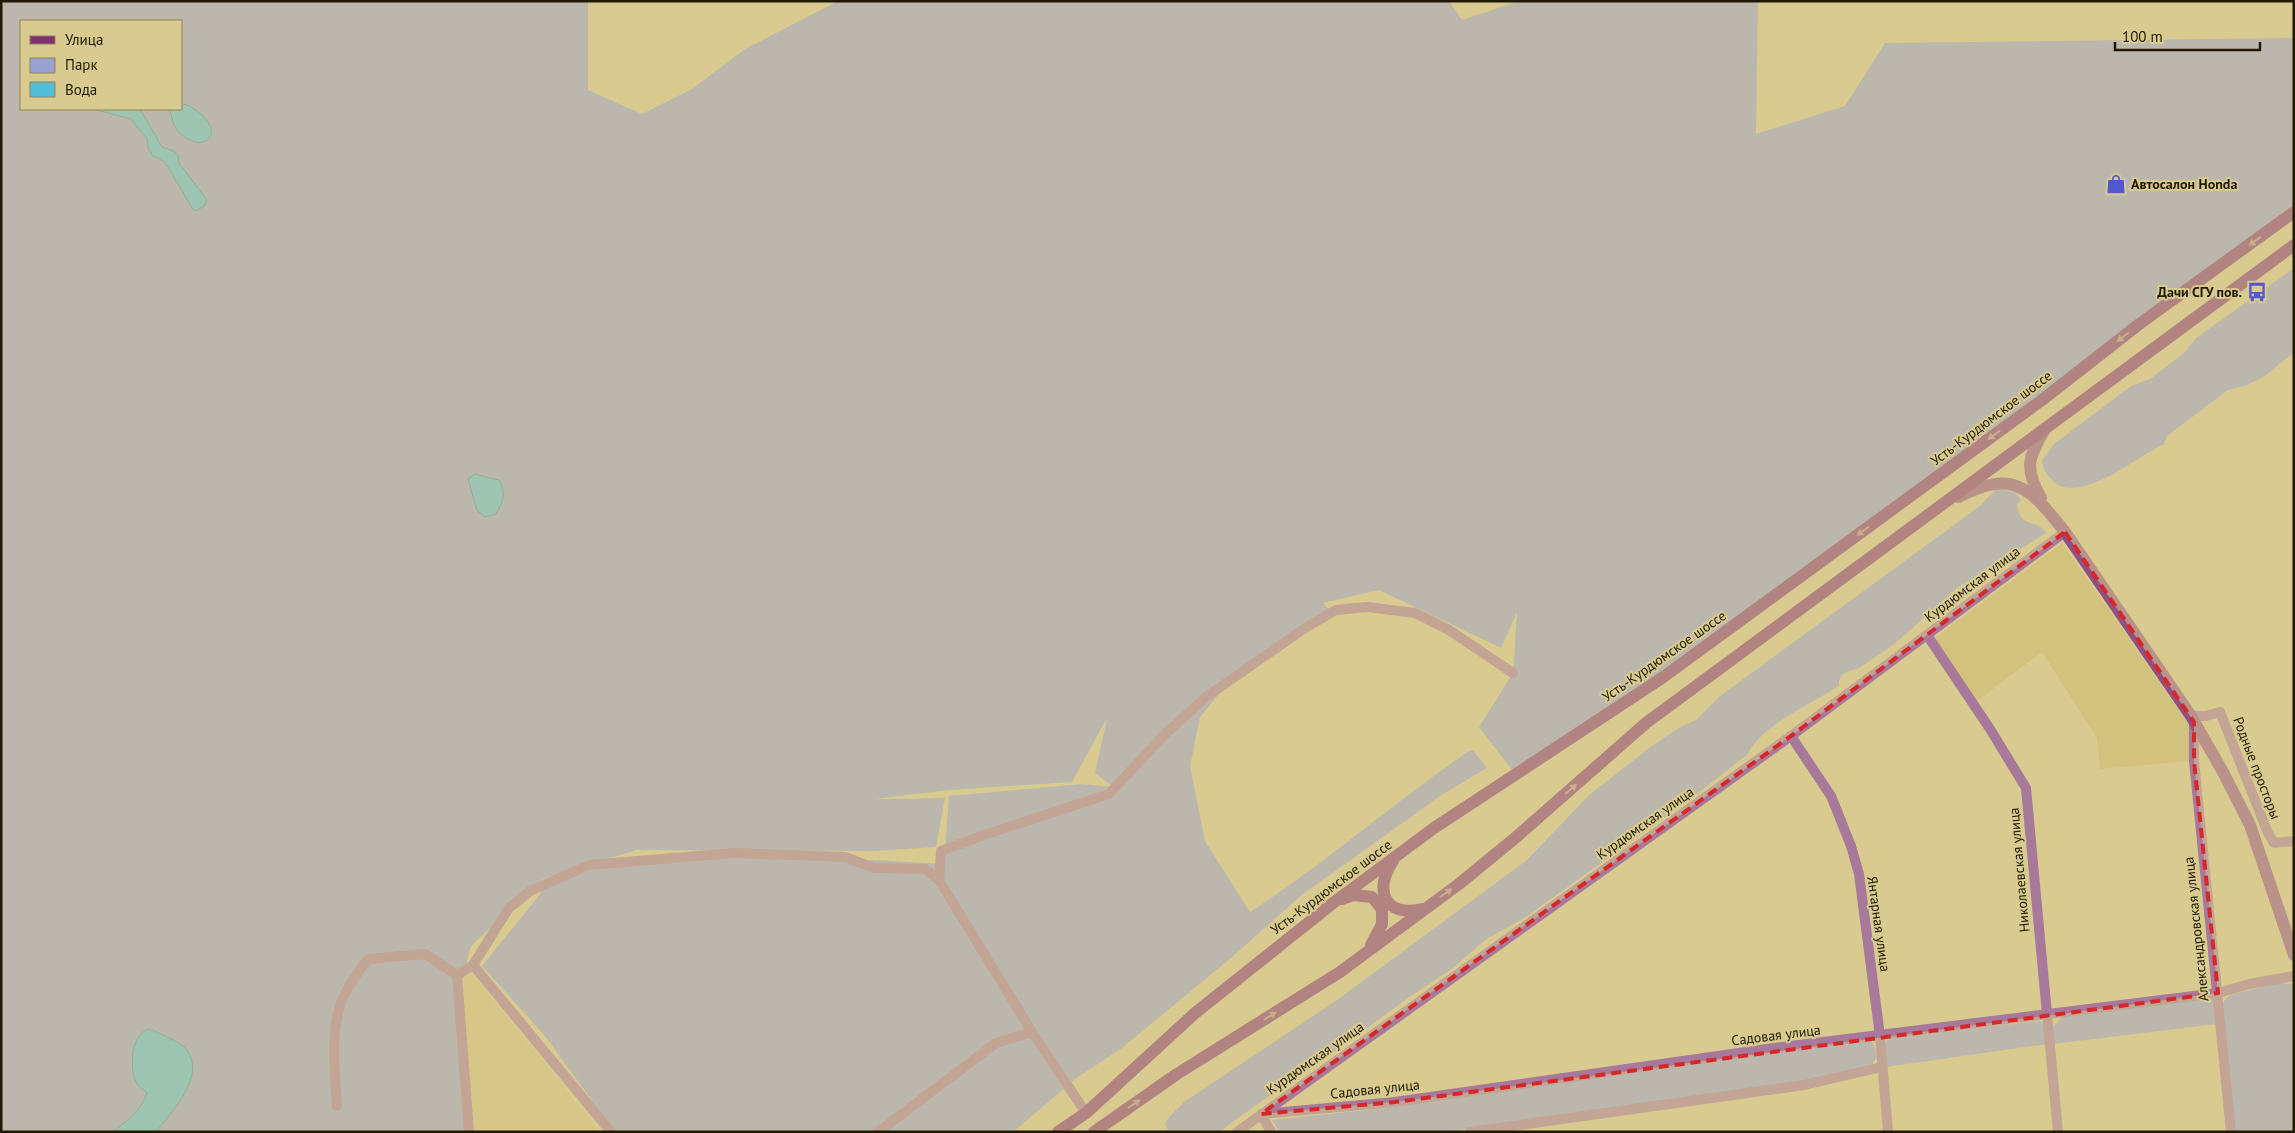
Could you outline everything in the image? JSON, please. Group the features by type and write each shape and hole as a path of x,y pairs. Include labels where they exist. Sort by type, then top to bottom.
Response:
{"main road":[{"name":"Усть-Курдюмское шоссе","path":"1058,1132 1086,1113 1194,1014 1332,903 1398,855 1549,752 1662,678 2042,400 2138,325 2294,212"},
{"path":"1094,1132 1177,1074 1340,972 1459,884 1514,839 1646,723 2294,245"},
{"path":"1398,855 1384,876 1382,886 1385,899 1405,911 1425,908"},
{"path":"1332,903 1353,895 1372,897 1378,902 1382,909 1382,924 1369,950"}],"street":[{"path":"2045,429 2032,450 2028,468 2032,482 2046,507 2192,719 2223,772 2250,825 2294,954"},
{"path":"1937,508 1979,487 2002,482 2025,488 2046,507"},
{"name":"Курдюмская улица","path":"1238,1132 1260,1114 1791,736 2065,532"},
{"path":"939,880 942,851 1108,794 1163,736 1206,697 1305,628 1336,610 1367,607 1415,614 1449,630 1513,673"},
{"name":"Николаевская улица","path":"1927,635 1990,729 2026,788 2058,1132"},
{"name":"Родные просторы","path":"2192,719 2220,712 2268,834 2274,843 2294,841"},
{"name":"Александровская улица","path":"2192,719 2194,761 2231,1132"},
{"name":"Янтарная улица","path":"1791,736 1831,796 1851,846 1859,874 1880,1036 1888,1132"},
{"path":"457,975 473,965 509,908 530,891 589,865 733,853 845,857 874,868 924,869 939,880 1032,1032 1086,1113"},
{"path":"337,1106 334,1057 339,1009 368,959 424,954 457,975"},
{"path":"473,965 611,1132"},
{"path":"457,975 469,1132"},
{"name":"Садовая улица","path":"1260,1114 1395,1102 1774,1048 2218,993 2249,984 2294,976"},
{"path":"878,1132 996,1043 1032,1032"},
{"path":"1470,1132 1804,1085 1882,1067"},
{"path":"1260,1114 1271,1132"}],"highlighted area":[{"path":"2065,532 2194,722 2194,761 2218,993 1395,1102 1261,1114 1791,736"}],"shaded area":[{"path":"2062,543 2189,725 2191,761 2100,769 2097,738 2042,652 1977,701 1934,639"},
{"path":"471,973 600,1132 471,1132 460,977"}],"green space":[{"path":"1,1 588,1 588,90 642,114 692,89 745,49 838,1 1449,1 1462,20 1519,1 1758,1 1756,134 1845,106 1885,43 2294,38 2294,212 1996,433 1516,775 1479,727 1513,673 1517,612 1501,648 1379,590 1323,603 1333,613 1229,682 1200,717 1190,766 1205,841 1250,912 1306,873 1469,751 1473,750 1487,768 1443,794 1303,894 1231,958 1122,1048 1078,1077 1013,1132 615,1132 545,1036 482,966 549,883 636,856 873,860 944,864 949,796 1081,784 1113,787 1095,773 1107,718 1072,782 949,790 874,799 945,798 936,847 873,851 636,850 543,879 471,946 455,1003 466,1132 156,1132 178,1104 190,1081 192,1070 191,1060 183,1046 153,1030 137,1085 147,1093 137,1110 128,1120 112,1132 1,1132"},
{"path":"2294,268 2294,352 2264,377 2245,386 2228,390 2167,436 2164,444 2108,477 2077,488 2063,487 2052,480 2045,471 2042,460 2054,444 2131,386 2150,379 2185,352 2196,338"},
{"path":"1996,489 2015,492 2021,500 2017,505 2022,518 2038,526 2046,533 1957,588 1896,643 1859,668 1844,673 1839,680 1839,686 1775,725 1754,744 1748,754 1693,797 1526,917 1485,940 1453,968 1219,1132 1168,1131 1165,1123 1184,1102 1337,1000 1527,860 1589,795 1653,745 1682,726 1696,720 1720,696 1980,506"},
{"path":"2278,983 2294,984 2294,1132 2233,1132 2223,1002 2230,995"},
{"path":"2212,998 2217,1024 2053,1044 2053,1027 2063,1017"},
{"path":"2040,1021 2045,1026 2047,1044 1886,1067 1884,1044 1889,1037"},
{"path":"1871,1041 1877,1054 1870,1066 1803,1081 1445,1132 1279,1132 1272,1120 1395,1107 1774,1051"}],"water":[{"path":"182,104 186,105 202,115 210,125 211,135 208,140 203,142 193,141 182,135 174,125 169,110 182,110"},
{"path":"97,110 141,110 162,147 174,151 178,155 179,163 207,200 204,206 196,211 192,208 168,167 163,161 153,156 148,148 147,139 131,119"},
{"path":"475,474 499,480 503,489 503,497 496,514 485,517 477,511 468,479"},
{"path":"149,1029 175,1041 187,1050 192,1060 190,1082 178,1104 156,1132 112,1132 128,1120 137,1110 147,1093 136,1082 132,1060 138,1037"}],"place":[{"name":"Автосалон Honda","path":"2116,184"},
{"name":"Дачи СГУ пов.","path":"2257,292"}]}
